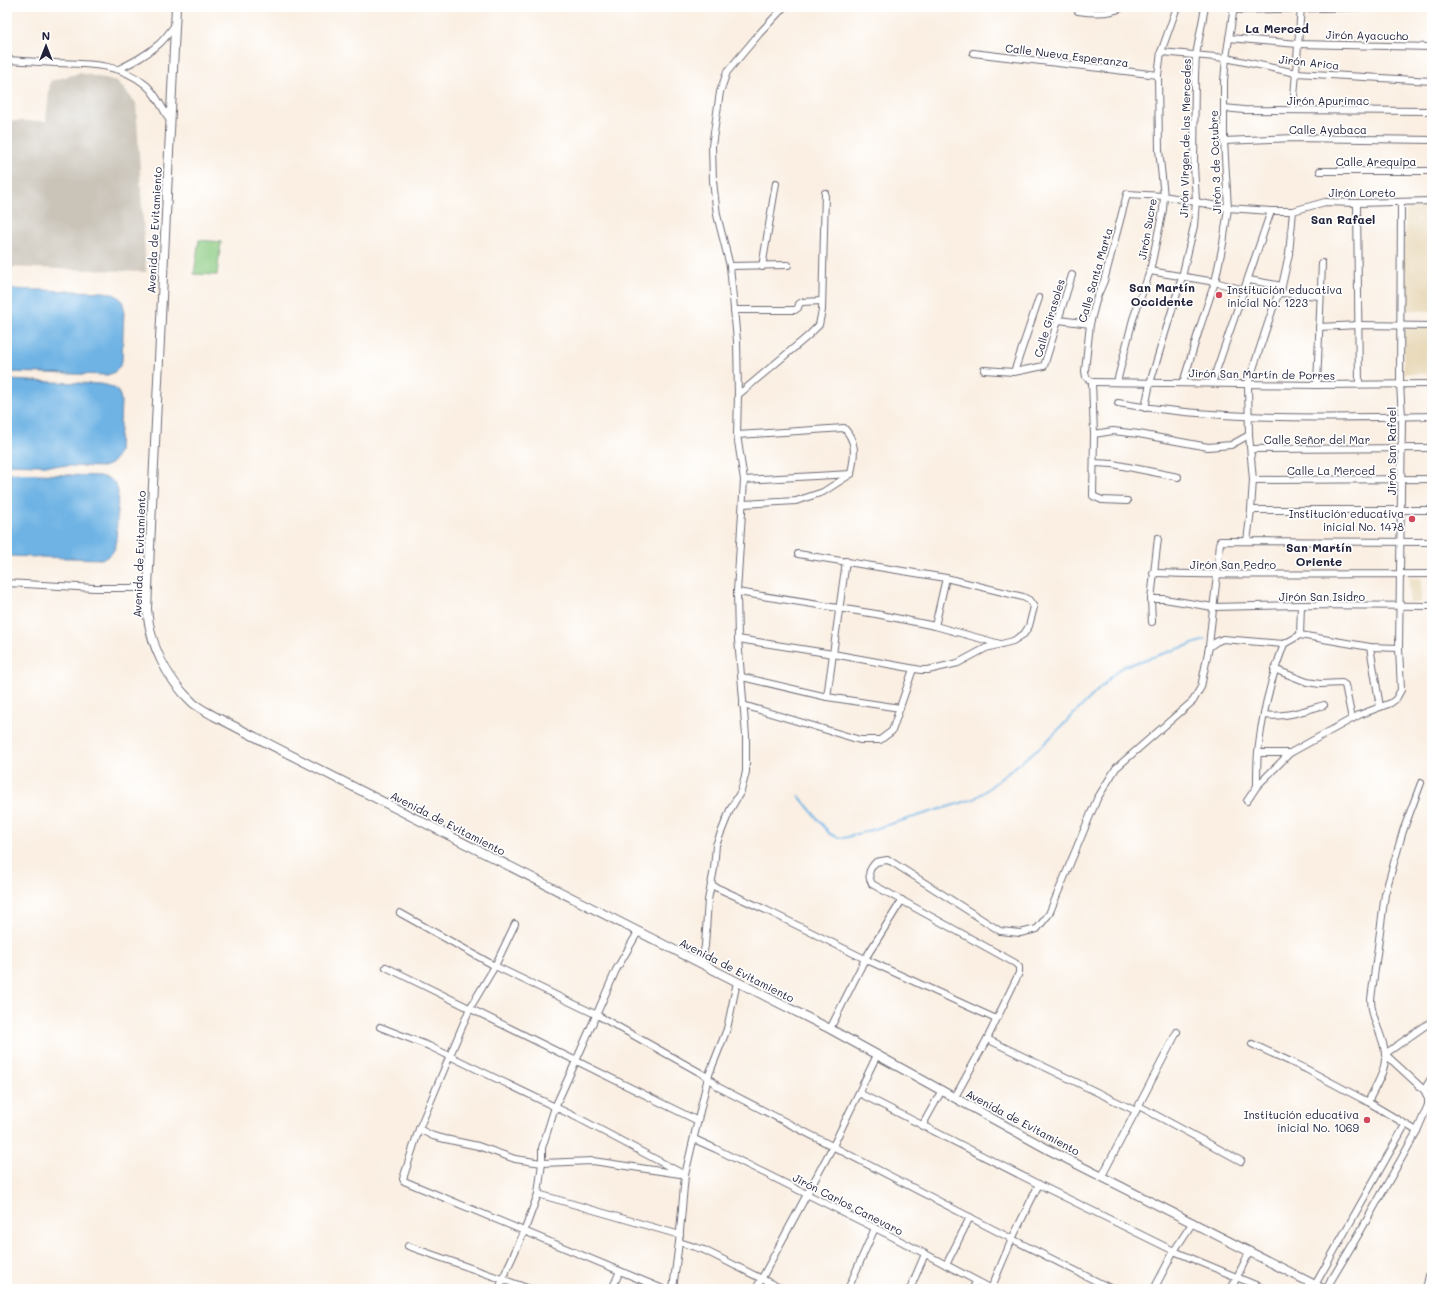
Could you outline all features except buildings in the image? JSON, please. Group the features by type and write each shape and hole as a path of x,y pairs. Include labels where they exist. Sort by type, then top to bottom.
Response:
{"street":[{"name":"Avenida de Evitamiento","path":"176,7 147,588 150,635 157,653 168,673 180,689 194,703 214,716 830,1029 1051,1150 1324,1289"},
{"path":"700,964 706,946 708,900 716,844 730,810 741,791 745,779 746,736 738,639 737,592 744,480 737,435 737,341 730,266 717,215 713,182 712,146 720,92 727,72 758,34 784,7"},
{"path":"1078,11 1098,12 1123,7"},
{"name":"Jirón Sucre","path":"1116,382 1133,319 1150,271 1161,220 1164,196 1160,150 1158,76 1161,52 1177,7"},
{"name":"Jirón Virgen de las Mercedes","path":"1145,408 1150,383 1182,277 1194,226 1196,201 1193,135 1196,55 1205,7"},
{"path":"1234,8 1368,7"},
{"name":"Jirón 3 de Octubre","path":"1183,383 1215,282 1223,244 1228,208 1224,141 1224,108 1226,58 1234,8"},
{"path":"1293,110 1301,8"},
{"path":"119,69 136,61 149,52 160,43 175,24"},
{"name":"Jirón Ayacucho","path":"1229,38 1298,44 1432,47"},
{"name":"Jirón Arica","path":"1161,52 1226,58 1296,73 1432,81"},
{"name":"Calle Nueva Esperanza","path":"973,54 1158,76"},
{"path":"7,60 92,64 119,69 135,77 147,86 170,121"},
{"name":"Jirón Apurímac","path":"1224,108 1244,110 1432,111"},
{"name":"Calle Ayabaca","path":"1224,141 1294,138 1432,140"},
{"name":"Calle Arequipa","path":"1320,171 1432,171"},
{"path":"762,267 776,183"},
{"path":"738,395 819,325 822,301 825,193"},
{"name":"Jirón Loreto","path":"1127,194 1164,196 1228,208 1271,211 1293,211 1325,202 1357,203 1432,201"},
{"name":"Calle Santa Marta","path":"1127,194 1104,281 1097,297 1090,324 1085,371 1086,377 1092,382 1094,434 1093,496 1102,500 1127,501"},
{"name":"Jirón San Rafael","path":"1380,707 1396,699 1400,690 1399,648 1402,417 1400,384 1400,202"},
{"path":"1357,203 1359,384"},
{"path":"1212,383 1244,290 1249,280 1271,211"},
{"path":"1247,541 1253,480 1248,417 1248,384 1274,302 1282,286 1289,254 1293,211"},
{"path":"1318,385 1322,263"},
{"path":"730,266 762,267 788,265"},
{"path":"1150,271 1215,282 1244,290"},
{"name":"Calle Girasoles","path":"1014,372 1044,366 1072,275"},
{"path":"1249,280 1282,286"},
{"path":"1279,293 1320,296"},
{"path":"984,370 1014,372 1039,298"},
{"path":"734,310 795,310 802,302 822,301"},
{"path":"1059,320 1090,324"},
{"path":"1319,327 1359,325 1432,326"},
{"name":"Jirón San Martín de Porres","path":"1092,382 1318,385 1432,384"},
{"path":"1118,403 1145,408 1248,417 1432,416"},
{"path":"737,435 844,428 850,435 855,450 851,474 823,492 796,501 743,504"},
{"path":"1094,434 1113,431 1139,434 1208,447 1231,445 1249,435"},
{"name":"Calle Señor del Mar","path":"1251,449 1432,448"},
{"path":"1094,463 1113,464 1178,477"},
{"path":"744,480 851,474"},
{"name":"Calle La Merced","path":"1253,480 1432,479"},
{"path":"1251,510 1432,510"},
{"path":"1152,622 1151,599 1158,538"},
{"path":"955,1098 996,1019 1018,973 1019,967 1015,963 872,884 869,879 869,871 876,862 887,860 892,862 1000,931 1020,933 1037,929 1050,914 1097,800 1116,768 1193,701 1201,687 1209,647 1212,607 1218,575 1220,541 1432,542"},
{"path":"738,639 833,654 913,669 934,669 958,663 986,648 1013,641 1024,634 1033,616 1034,607 1032,603 1023,597 946,578 846,560 798,554"},
{"path":"827,697 846,560"},
{"name":"Jirón San Pedro","path":"1153,573 1218,575 1432,574"},
{"path":"935,626 946,578"},
{"path":"7,583 95,588 147,588"},
{"path":"737,592 840,608 935,626 1001,644"},
{"name":"Jirón San Isidro","path":"1151,599 1164,599 1212,607 1301,605 1400,607 1432,606"},
{"path":"1300,636 1301,605"},
{"path":"1209,647 1223,639 1284,644 1300,636 1370,647 1399,648"},
{"path":"1257,786 1258,753 1264,715 1274,670 1284,644"},
{"path":"1247,801 1257,786 1290,753 1352,719 1380,707 1370,647"},
{"path":"743,705 860,740 880,740 892,730 913,669"},
{"path":"1274,670 1307,682 1320,684 1342,682 1345,685 1352,719"},
{"path":"742,677 827,697 900,708"},
{"path":"1264,715 1276,717 1324,705"},
{"path":"1258,753 1290,753"},
{"path":"1368,1102 1382,1071 1385,1054 1384,1044 1373,1017 1371,999 1385,894 1403,831 1421,783"},
{"path":"711,885 766,910 865,959 996,1019"},
{"path":"830,1029 865,959 902,900"},
{"path":"400,913 495,966 597,1015 708,1077 718,1087 1112,1289"},
{"path":"515,924 495,966 470,1008 419,1129 403,1179 404,1181 524,1232 664,1289"},
{"path":"499,1289 502,1278 524,1232 538,1194 542,1163 542,1148 554,1107 597,1015 616,970 638,932"},
{"path":"386,967 698,1122"},
{"path":"673,1289 680,1235 685,1175 708,1077 727,1029 737,982"},
{"path":"1385,1054 1432,1021"},
{"path":"380,1027 429,1046 582,1120 685,1175"},
{"path":"1102,1176 1177,1032"},
{"path":"986,1039 1137,1109 1241,1161"},
{"path":"1252,1044 1306,1069 1368,1102 1417,1131"},
{"path":"1324,1289 1360,1232 1417,1131 1428,1104 1428,1098 1424,1090 1385,1054"},
{"path":"756,1289 833,1146 877,1055"},
{"path":"1424,1090 1432,1077"},
{"path":"922,1126 942,1090"},
{"path":"858,1093 1174,1251 1265,1289"},
{"path":"1315,1285 1405,1125"},
{"path":"419,1129 433,1136 478,1146 515,1159 542,1163 593,1161 685,1175"},
{"name":"Jirón Carlos Canevaro","path":"694,1139 808,1194 946,1264 991,1289"},
{"path":"991,1289 1012,1239 1039,1184"},
{"path":"538,1194 680,1235"},
{"path":"946,1264 970,1217"},
{"path":"1154,1289 1174,1251 1193,1222"},
{"path":"848,1289 875,1228"},
{"path":"679,1242 704,1250 782,1289"},
{"path":"408,1246 530,1289"},
{"path":"1231,1289 1250,1251"},
{"path":"910,1289 925,1254"},
{"path":"1426,1289 1431,1275 1432,1263"},
{"path":"612,1289 620,1271"},
{"path":"973,1289 976,1281"}],"shaded area":[{"path":"80,73 117,81 136,103 146,272 7,267 7,121 46,121 50,81"},
{"path":"1432,200 1432,311 1406,310 1403,308 1403,280 1407,277 1407,272 1403,268 1406,202"},
{"path":"1403,327 1432,327 1432,374 1404,373"},
{"path":"1409,578 1421,578 1421,603 1409,603"}],"green space":[{"path":"199,240 221,242 217,275 194,274"}],"water":[{"path":"7,289 104,292 120,298 124,308 122,361 118,368 114,372 107,375 7,372"},
{"path":"7,380 101,384 117,390 121,400 119,452 115,460 109,465 103,467 7,464"},
{"path":"7,473 99,476 112,480 116,485 118,492 116,545 109,556 101,559 7,556"}],"waterway":[{"path":"799,796 830,834 844,838 974,799 1046,742 1118,670 1125,666 1205,640"}],"place":[{"name":"Institución educativa inicial No. 1223","path":"1219,295"},
{"name":"Institución educativa inicial No. 1478","path":"1412,519"},
{"name":"Institución educativa inicial No. 1069","path":"1367,1120"}],"district":[{"name":"La Merced","path":"1277,28"},
{"name":"San Rafael","path":"1343,219"},
{"name":"San Martín Occidente","path":"1162,294"},
{"name":"San Martín Oriente","path":"1319,554"}]}
